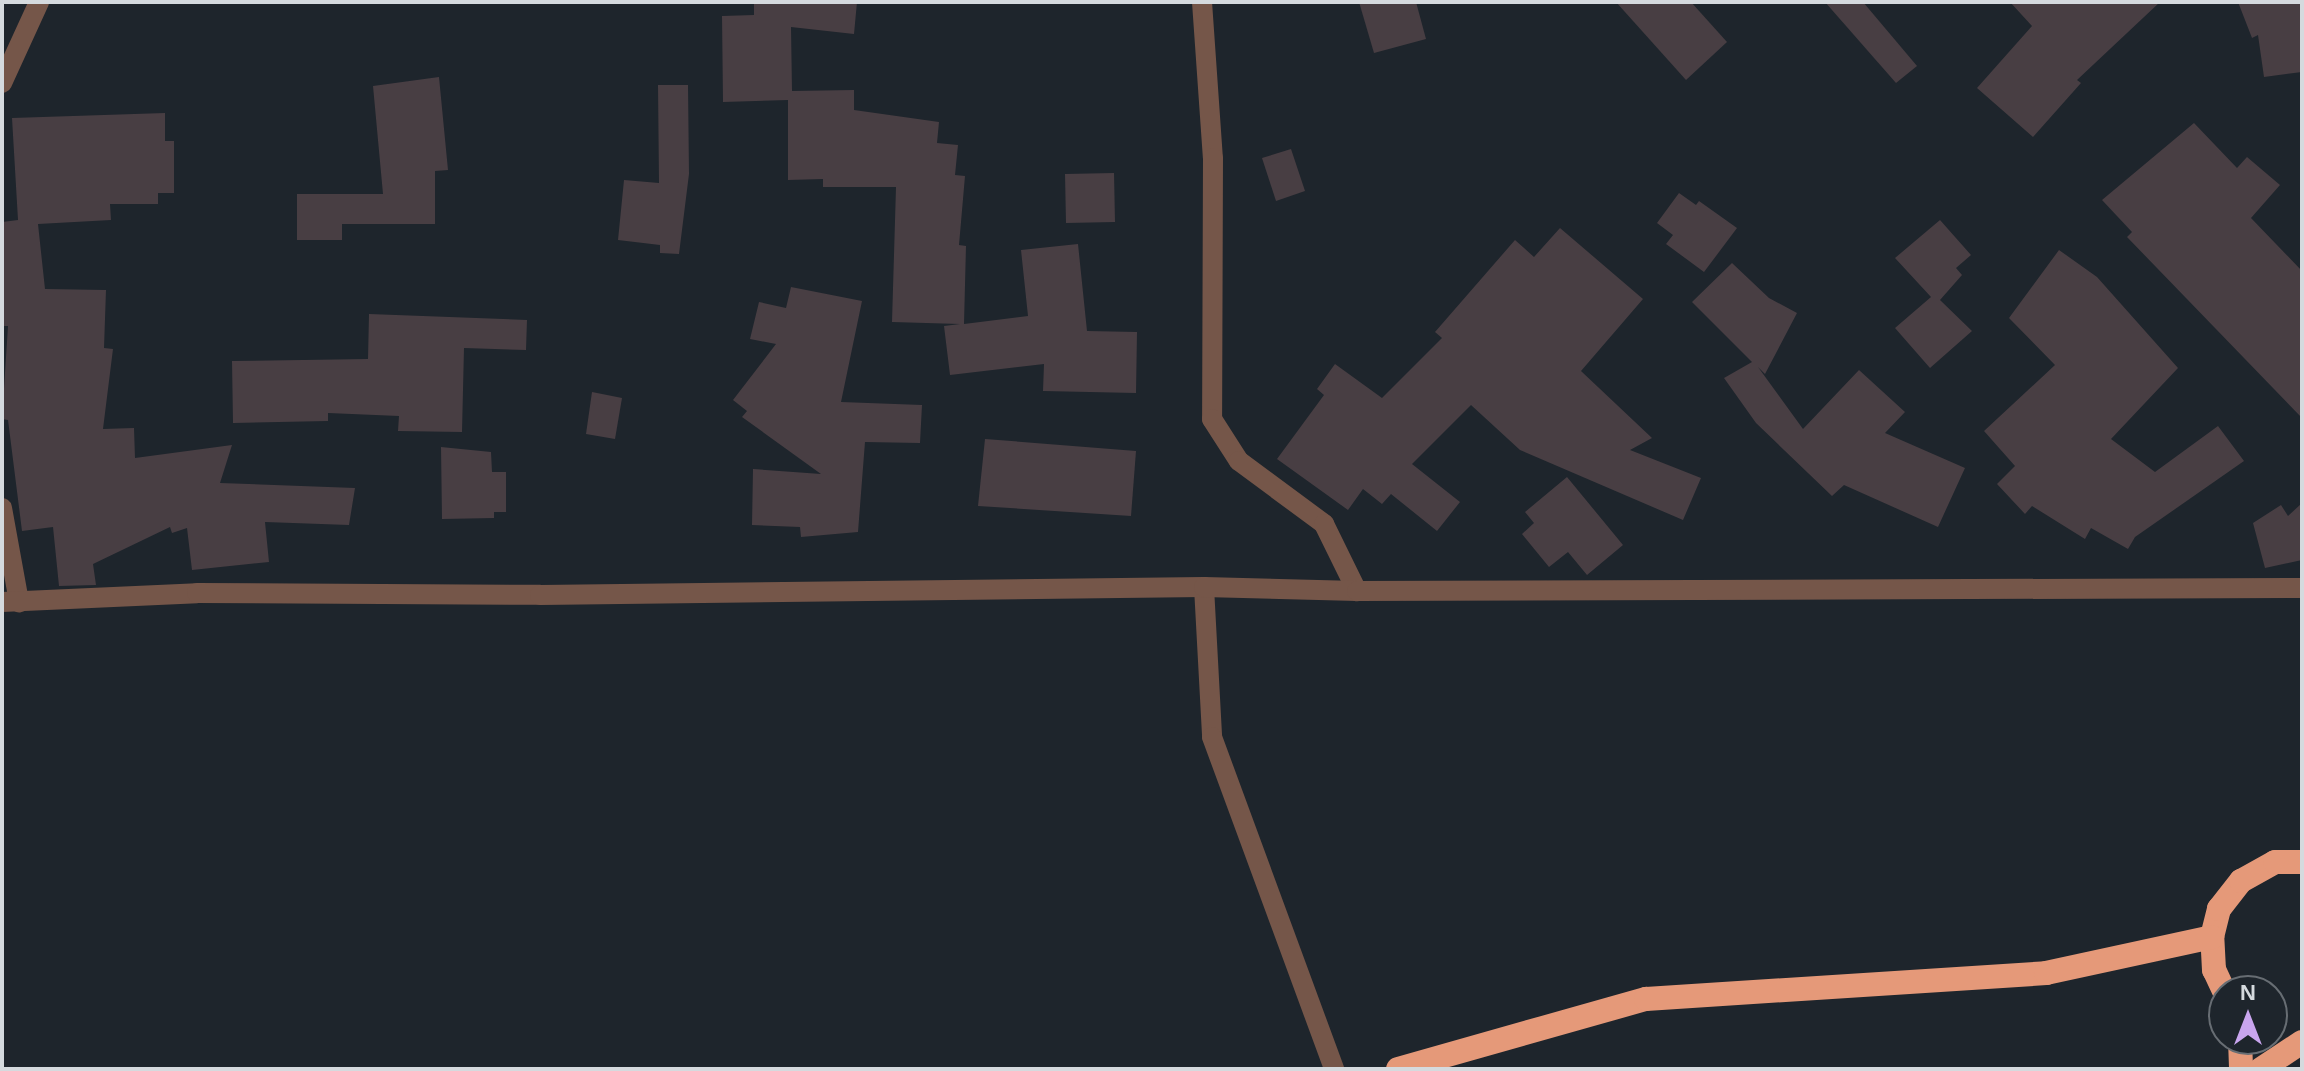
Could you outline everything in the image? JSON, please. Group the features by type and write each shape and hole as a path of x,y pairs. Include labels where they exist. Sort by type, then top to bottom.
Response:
{"highway":[{"path":"2216,975 2212,937 2219,909 2241,881 2275,862 2302,862"},
{"path":"1398,1069 1646,999 2046,973 2212,937"},
{"path":"2261,1069 2302,1042"}],"street":[{"path":"2,83 39,2"},
{"path":"1202,2 1213,158 1212,419 1239,461 1324,524 1357,591"},
{"path":"2,508 11,602 197,593 540,595 1204,587 1357,591 2302,588"},
{"path":"1204,587 1212,737 1334,1069"}],"building":[{"path":"754,2 857,2 854,34 791,27 792,91 854,90 854,110 939,122 937,143 958,145 955,175 965,176 959,245 966,246 964,324 1028,316 1021,250 1078,244 1087,331 1137,332 1136,393 1043,391 1044,364 950,375 944,326 960,324 892,322 896,187 823,187 823,179 788,180 788,100 723,102 722,16 754,15"},
{"path":"1359,2 1416,2 1426,39 1374,53"},
{"path":"1616,2 1691,2 1727,42 1686,80"},
{"path":"1825,2 1863,2 1917,66 1896,83"},
{"path":"2010,2 2160,2 2077,80 2081,83 2033,137 1977,88 2032,26"},
{"path":"2238,2 2302,2 2302,72 2264,77 2258,35 2252,38"},
{"path":"439,77 448,170 435,171 435,224 342,224 342,240 297,240 297,194 383,194 373,86"},
{"path":"658,85 688,85 689,174 679,254 660,253 660,245 618,240 624,180 659,183"},
{"path":"165,113 165,141 174,141 174,193 158,193 158,204 110,204 111,220 38,224 45,289 106,290 104,348 113,349 103,429 134,428 135,458 232,445 220,483 355,488 349,525 265,522 269,562 192,570 187,528 172,533 170,527 93,564 96,585 59,586 53,527 22,531 8,420 2,419 8,326 3,326 2,222 18,220 12,118"},
{"path":"2194,123 2237,168 2247,157 2280,185 2251,218 2302,271 2302,418 2127,237 2132,232 2102,200"},
{"path":"1291,149 1305,191 1276,201 1262,158"},
{"path":"1114,173 1115,222 1066,223 1065,174"},
{"path":"1679,193 1696,205 1699,201 1737,228 1704,272 1666,244 1673,235 1657,223"},
{"path":"1940,220 1971,255 1956,268 1962,275 1940,300 1972,331 1930,368 1895,328 1931,297 1895,258"},
{"path":"1560,228 1643,299 1581,371 1652,438 1630,450 1701,478 1683,520 1520,450 1471,405 1412,464 1460,502 1437,531 1391,494 1382,504 1363,489 1348,510 1277,459 1324,395 1317,389 1335,364 1382,398 1442,338 1435,332 1515,240 1534,257"},
{"path":"2059,250 2097,277 2178,368 2111,439 2155,472 2218,426 2244,461 2135,537 2128,549 2091,528 2085,539 2032,506 2025,514 1997,484 2015,466 1984,431 2055,365 2009,318"},
{"path":"1732,263 1769,298 1797,313 1765,374 1758,367 1803,429 1859,370 1905,412 1885,433 1965,468 1938,527 1844,485 1832,496 1756,423 1724,378 1752,362 1692,302"},
{"path":"791,287 862,301 841,402 922,405 920,443 865,442 858,532 801,537 800,527 752,525 753,469 821,474 742,417 747,411 733,400 776,344 750,339 759,302 786,308"},
{"path":"369,314 527,320 526,350 464,348 462,432 398,431 399,416 328,413 328,421 233,423 232,361 368,359"},
{"path":"592,392 622,398 615,439 586,434"},
{"path":"985,439 1136,451 1131,516 978,506"},
{"path":"441,447 491,452 492,472 506,472 506,512 494,512 494,518 442,519"},
{"path":"1567,477 1623,545 1587,575 1568,552 1549,567 1522,534 1534,523 1525,512"},
{"path":"2302,503 2302,560 2265,568 2253,523 2281,505 2288,516"}]}
